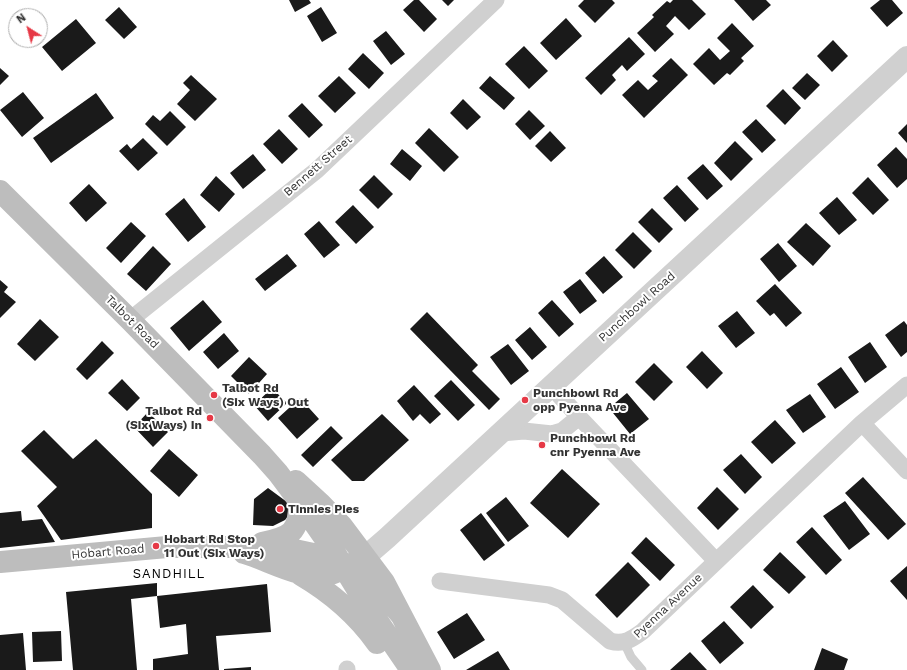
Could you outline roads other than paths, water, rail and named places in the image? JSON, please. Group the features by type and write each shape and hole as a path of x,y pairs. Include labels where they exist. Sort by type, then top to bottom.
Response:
{"main road":[{"name":"Talbot Road","path":"0,191 262,454 299,501 344,567"},
{"name":"Talbot Road","path":"262,454 302,486 321,504 342,526 366,557"},
{"path":"248,547 282,539 289,534 295,528 298,521 300,514 299,501"},
{"name":"Hobart Road","path":"216,546 256,556 296,572 315,575 331,574 366,557 384,582 430,670"},
{"name":"Hobart Road","path":"0,562 167,547 266,546 306,551 344,567 362,579 391,603 401,615"},
{"path":"344,567 368,607 411,670"},
{"path":"296,572 324,589 357,618 397,670"}],"street":[{"name":"Bennett Street","path":"130,320 317,170 496,0"},
{"name":"Punchbowl Road","path":"366,557 907,57"},
{"name":"Pyenna Avenue","path":"440,581 549,595 562,600 610,641 617,643 630,640 643,632 862,423 907,385"},
{"path":"551,386 716,561"},
{"path":"501,433 524,431 552,434 562,431 579,417"},
{"path":"862,423 907,471"}],"lane":[{"path":"624,642 630,657 642,670"}],"place":[{"name":"Talbot Rd (Six Ways) Out","path":"214,395"},
{"name":"Punchbowl Rd opp Pyenna Ave","path":"525,400"},
{"name":"Talbot Rd (Six Ways) In","path":"210,418"},
{"name":"Punchbowl Rd cnr Pyenna Ave","path":"542,445"},
{"name":"Tinnies Pies","path":"280,509"},
{"name":"Hobart Rd Stop 11 Out (Six Ways)","path":"156,546"}],"district":[{"name":"SANDHILL","path":"169,574"}]}
